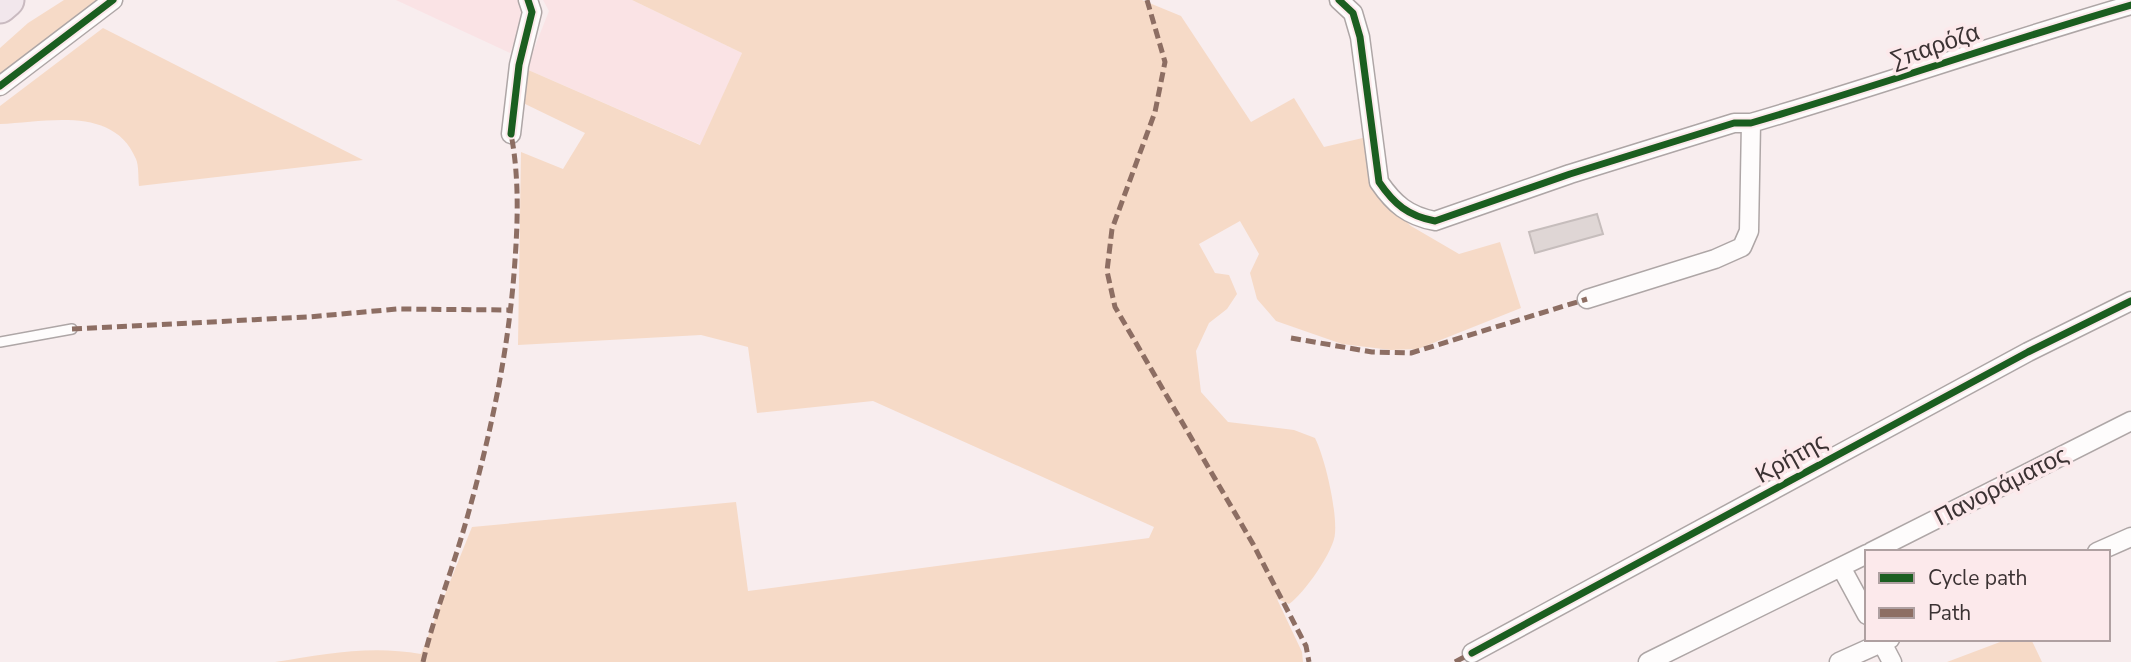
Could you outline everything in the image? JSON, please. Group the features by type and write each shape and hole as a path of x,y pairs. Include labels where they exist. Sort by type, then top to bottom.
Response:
{"highway":[{"path":"0,6 7,0"}],"street":[{"path":"0,86 113,0"},
{"path":"510,134 519,65 532,12 528,0"},
{"name":"Σπαρόζα","path":"1339,0 1353,13 1360,37 1379,181 1392,201 1416,217 1435,221 1570,174 1734,123 1751,123 2131,5"},
{"path":"1587,299 1715,259 1742,247 1749,231 1751,123"},
{"name":"Κρήτης","path":"1472,653 2004,365 2131,301"},
{"name":"Πανοράματος","path":"1875,550 2131,421"},
{"path":"2102,550 2131,537"},
{"name":"Πανοράματος","path":"1648,662 1865,555"},
{"path":"1841,567 1865,611"},
{"path":"1839,662 1882,641"},
{"path":"1884,641 1892,662"}],"lane":[{"path":"0,342 72,329"}],"shaded area":[{"path":"64,0 103,0 0,80 0,48 28,23"},
{"path":"396,0 518,0 524,17 510,53"},
{"path":"543,0 632,0 742,53 701,145 526,69 549,11"},
{"path":"632,0 1142,0 1181,16 1251,122 1294,98 1324,147 1367,137 1392,208 1411,226 1459,254 1500,242 1521,308 1418,349 1391,350 1342,344 1276,321 1257,299 1250,273 1259,254 1240,221 1199,244 1215,273 1229,275 1237,294 1227,309 1209,323 1196,351 1201,392 1228,422 1294,430 1315,438 1326,471 1334,511 1334,541 1302,592 1289,604 1277,599 1302,652 1303,662 275,662 366,650 421,654 472,527 736,502 748,591 1149,538 1154,527 873,401 757,413 748,347 701,335 518,345 521,152 563,169 585,133 521,102 526,69 700,145 742,53"},
{"path":"103,28 363,160 139,186 136,159 126,142 112,130 77,120 0,124 0,106"},
{"path":"2003,641 2032,641 2042,662 1947,662"}],"building":[{"path":"1597,214 1603,234 1535,253 1529,232"}],"marked path":[{"path":"1147,0 1165,62 1155,112 1112,229 1107,271 1115,307 1253,544 1306,646 1309,662"},
{"path":"423,662 474,492 503,361 517,229 517,181 511,134"},
{"path":"1291,338 1372,352 1411,353 1587,299"},
{"path":"72,329 308,317 397,309 512,310"},
{"path":"1455,662 1472,653"}],"cycle path":[{"path":"0,86 113,0"},
{"path":"511,134 519,65 532,12 528,0"},
{"path":"1339,0 1353,13 1360,37 1379,182 1402,208 1435,221 1570,174 1734,123 1751,123 2131,5"},
{"path":"1472,653 2028,352 2131,301"}]}
